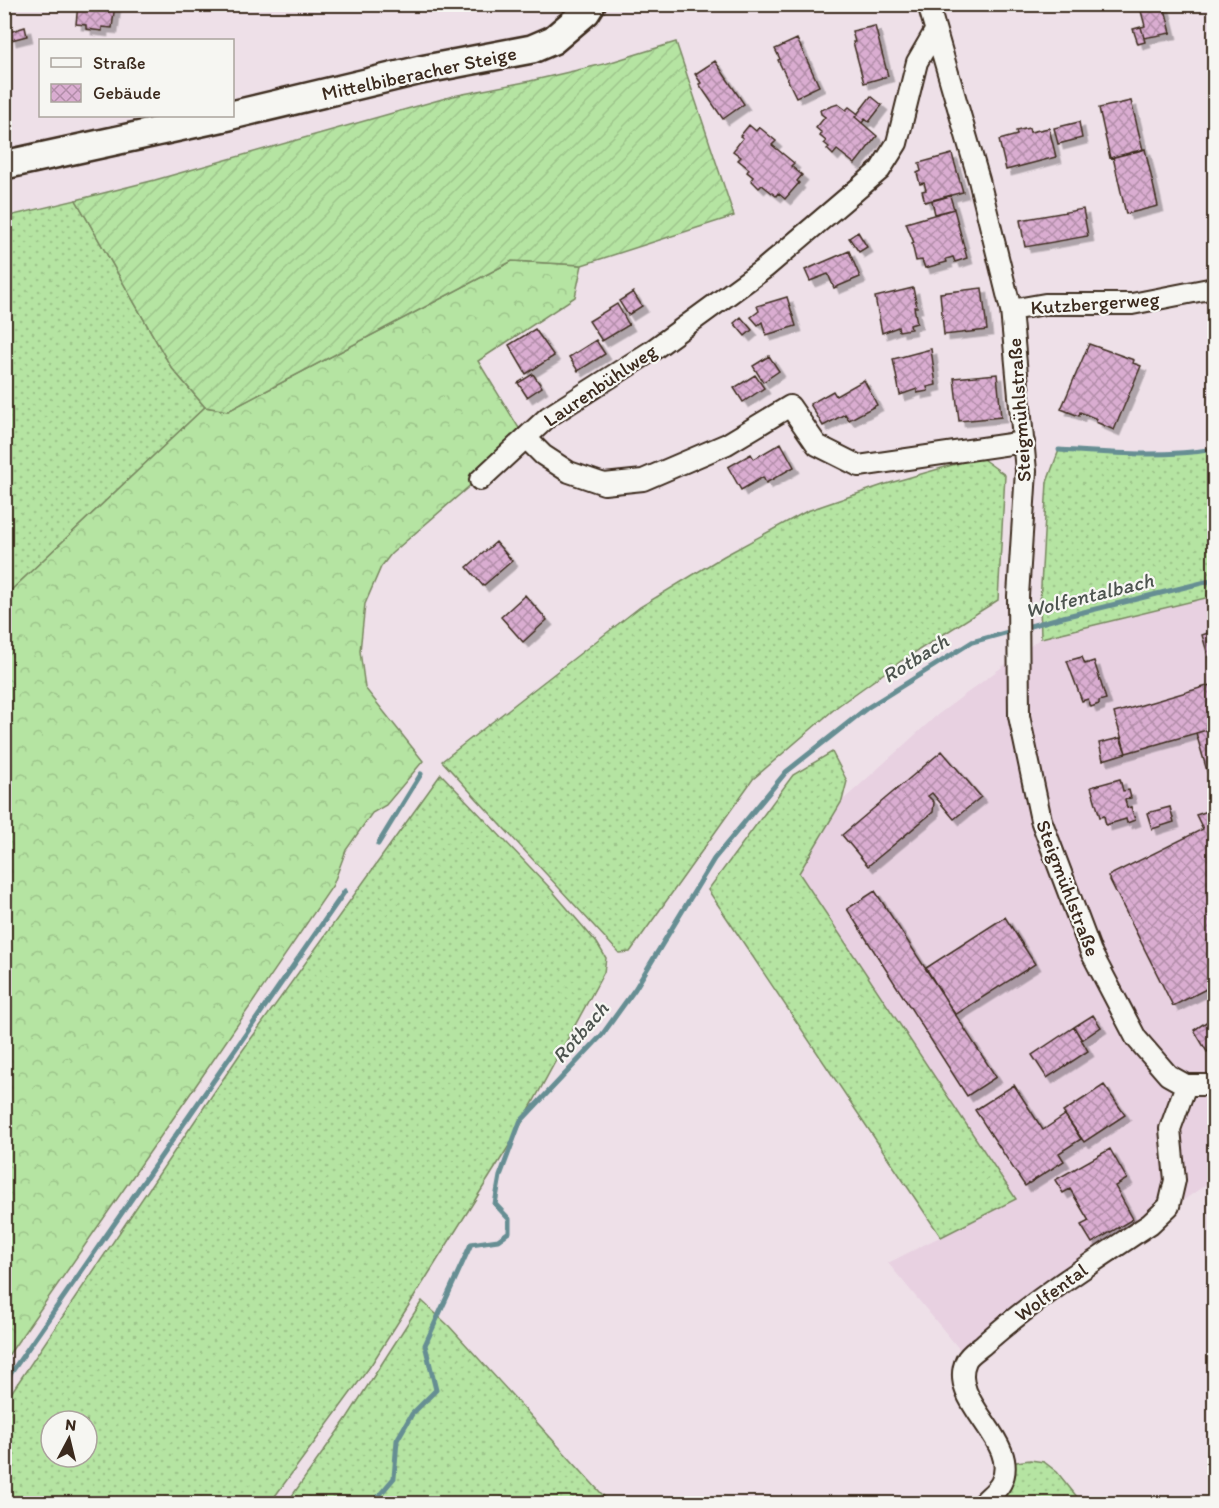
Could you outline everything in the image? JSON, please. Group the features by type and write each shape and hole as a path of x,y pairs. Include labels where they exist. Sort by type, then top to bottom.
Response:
{"street":[{"name":"Mittelbiberacher Steige","path":"234,114 421,70 532,49 553,40 586,12 591,4"},
{"name":"Steigmühlstraße","path":"928,4 979,180 1011,310 1026,471 1018,596 1019,716 1041,820 1091,952 1136,1038 1168,1075 1186,1085"},
{"name":"Laurenbühlweg","path":"935,31 917,62 897,143 880,170 765,268 650,352 548,417 526,438 543,455 570,472 604,484 643,480 727,444 790,406 817,445 859,466 1024,442"},
{"name":"Mittelbiberacher Steige","path":"4,165 222,117"},
{"name":"Kutzbergerweg","path":"1011,310 1046,304 1132,304 1215,288"},
{"path":"480,480 526,438"},
{"path":"1186,1085 1210,1085"},
{"name":"Wolfental","path":"982,1503 1000,1485 1005,1472 1005,1460 996,1441 972,1404 962,1377 966,1360 1016,1316 1150,1224 1169,1206 1175,1180 1170,1130 1186,1085"}],"shaded area":[{"path":"1214,596 1214,1179 1016,1316 965,1356 888,1263 1015,1199 799,873 842,801 936,716 1041,638"}],"green space":[{"path":"676,42 734,216 582,265 512,261 228,411 205,407 171,367 76,200 453,96 608,63"},
{"path":"76,200 171,367 205,407 5,596 5,217"},
{"path":"512,261 582,265 575,297 478,361 525,438 391,554 381,567 365,604 360,651 365,688 423,761 386,805 372,813 346,850 333,885 5,1360 5,596 205,407 228,411"},
{"path":"1214,449 1214,596 1041,638 1040,603 1047,482 1059,450 1156,454"},
{"path":"980,457 1005,475 998,600 901,661 838,706 753,779 630,952 619,953 442,761 640,607 724,556 807,511 883,485"},
{"path":"832,752 847,781 842,801 799,873 1016,1199 941,1237 708,890 793,775"},
{"path":"441,774 549,887 597,943 606,958 604,972 512,1141 371,1365 270,1503 5,1503 5,1402 240,1054"},
{"path":"422,1301 449,1326 610,1503 287,1503 347,1418"},
{"path":"1030,1460 1044,1462 1057,1472 1082,1503 986,1504 1010,1463"}],"building":[{"path":"78,4 115,4 112,28 102,27 102,31 86,29 86,25 76,24"},
{"path":"1164,5 1171,33 1144,38 1141,27 1145,26 1141,11"},
{"path":"875,26 888,76 864,83 852,31"},
{"path":"25,27 27,36 11,40 9,32"},
{"path":"1141,27 1145,42 1138,44 1133,29"},
{"path":"797,39 819,86 796,97 775,49"},
{"path":"715,61 744,104 723,119 699,84 701,83 695,74"},
{"path":"871,96 882,105 869,122 865,119 862,123 855,117"},
{"path":"1131,101 1143,150 1110,158 1099,108"},
{"path":"838,104 846,110 849,107 857,113 855,117 877,136 855,164 837,150 833,155 824,143 826,141 820,136 822,133 816,128 825,117 820,110"},
{"path":"1079,122 1082,138 1058,144 1054,128"},
{"path":"749,125 756,131 759,127 776,141 772,145 794,163 791,166 802,175 797,181 799,183 785,199 778,193 776,196 762,185 759,188 751,180 753,177 747,172 749,169 738,160 741,157 733,151 743,138 740,136"},
{"path":"1029,128 1030,132 1049,128 1056,157 1006,170 999,140 1017,135 1016,131"},
{"path":"1145,149 1158,206 1126,214 1113,157"},
{"path":"952,154 963,192 925,202 922,191 926,190 924,183 920,184 917,173 921,171 919,163"},
{"path":"950,196 954,209 935,214 932,201"},
{"path":"954,209 967,258 955,262 953,257 946,259 947,262 925,268 922,260 916,261 912,244 914,243 906,223"},
{"path":"1083,209 1088,236 1025,247 1020,220"},
{"path":"858,232 867,247 859,252 849,238"},
{"path":"849,251 860,277 834,288 828,274 810,281 805,270"},
{"path":"913,288 917,307 914,307 917,323 910,325 911,329 899,331 898,327 882,333 875,297"},
{"path":"982,288 987,330 944,335 940,293"},
{"path":"633,292 642,306 628,315 619,301"},
{"path":"787,297 796,326 766,335 762,322 758,325 751,317 759,311 757,306"},
{"path":"617,304 629,325 602,341 589,321"},
{"path":"741,317 752,330 745,336 734,323"},
{"path":"535,329 554,356 526,374 509,345"},
{"path":"596,340 605,354 578,371 569,357"},
{"path":"1089,344 1134,360 1133,363 1141,366 1114,430 1080,412 1079,416 1061,409"},
{"path":"931,349 936,385 927,387 928,391 917,393 917,389 900,395 893,359"},
{"path":"769,356 779,371 763,382 753,366"},
{"path":"533,374 542,387 527,397 518,383"},
{"path":"997,374 1001,417 959,421 954,378"},
{"path":"755,375 764,388 743,402 734,388"},
{"path":"864,380 877,405 849,420 845,414 823,426 810,404 833,391 836,396"},
{"path":"781,443 794,467 766,483 763,477 741,490 728,467 751,454 754,459"},
{"path":"496,542 512,561 483,586 467,567"},
{"path":"525,595 547,620 523,642 501,617"},
{"path":"1214,631 1214,676 1202,635"},
{"path":"1082,657 1085,664 1094,661 1106,699 1091,707 1088,699 1082,701 1067,661"},
{"path":"1214,684 1214,728 1126,753 1114,713"},
{"path":"1214,728 1214,795 1196,733"},
{"path":"1120,738 1126,753 1103,760 1099,743"},
{"path":"942,751 981,797 954,819 932,793 928,796 934,802 933,812 868,866 842,835"},
{"path":"1120,779 1123,791 1129,790 1131,798 1125,799 1127,808 1131,807 1135,820 1127,823 1126,819 1106,825 1104,816 1100,817 1091,787"},
{"path":"1170,807 1174,822 1152,829 1147,813"},
{"path":"1214,809 1214,985 1173,1006 1108,876 1203,829 1196,815"},
{"path":"875,891 996,1077 967,1096 847,909"},
{"path":"1005,917 1035,964 955,1015 926,968"},
{"path":"1093,1015 1101,1027 1082,1040 1074,1027"},
{"path":"1214,1017 1214,1047 1207,1052 1194,1030"},
{"path":"1074,1027 1088,1051 1047,1078 1032,1055"},
{"path":"1014,1085 1043,1130 1065,1115 1081,1139 1059,1153 1064,1161 1025,1186 975,1110"},
{"path":"1104,1085 1125,1115 1084,1142 1063,1112"},
{"path":"1110,1149 1127,1179 1115,1186 1133,1219 1092,1243 1081,1225 1089,1221 1070,1189 1063,1193 1055,1180"}],"waterway":[{"path":"1059,450 1156,454 1214,449"},
{"name":"Rotbach","path":"372,1504 394,1478 397,1440 412,1414 436,1390 425,1345 471,1244 498,1240 509,1232 509,1219 495,1204 500,1176 520,1122 602,1035 635,989 714,859 786,772 867,708 972,642 1214,580"},
{"path":"378,844 421,774"},
{"path":"4,1383 345,891"}],"water label":[{"name":"Wolfentalbach","path":"1089,595"}]}
